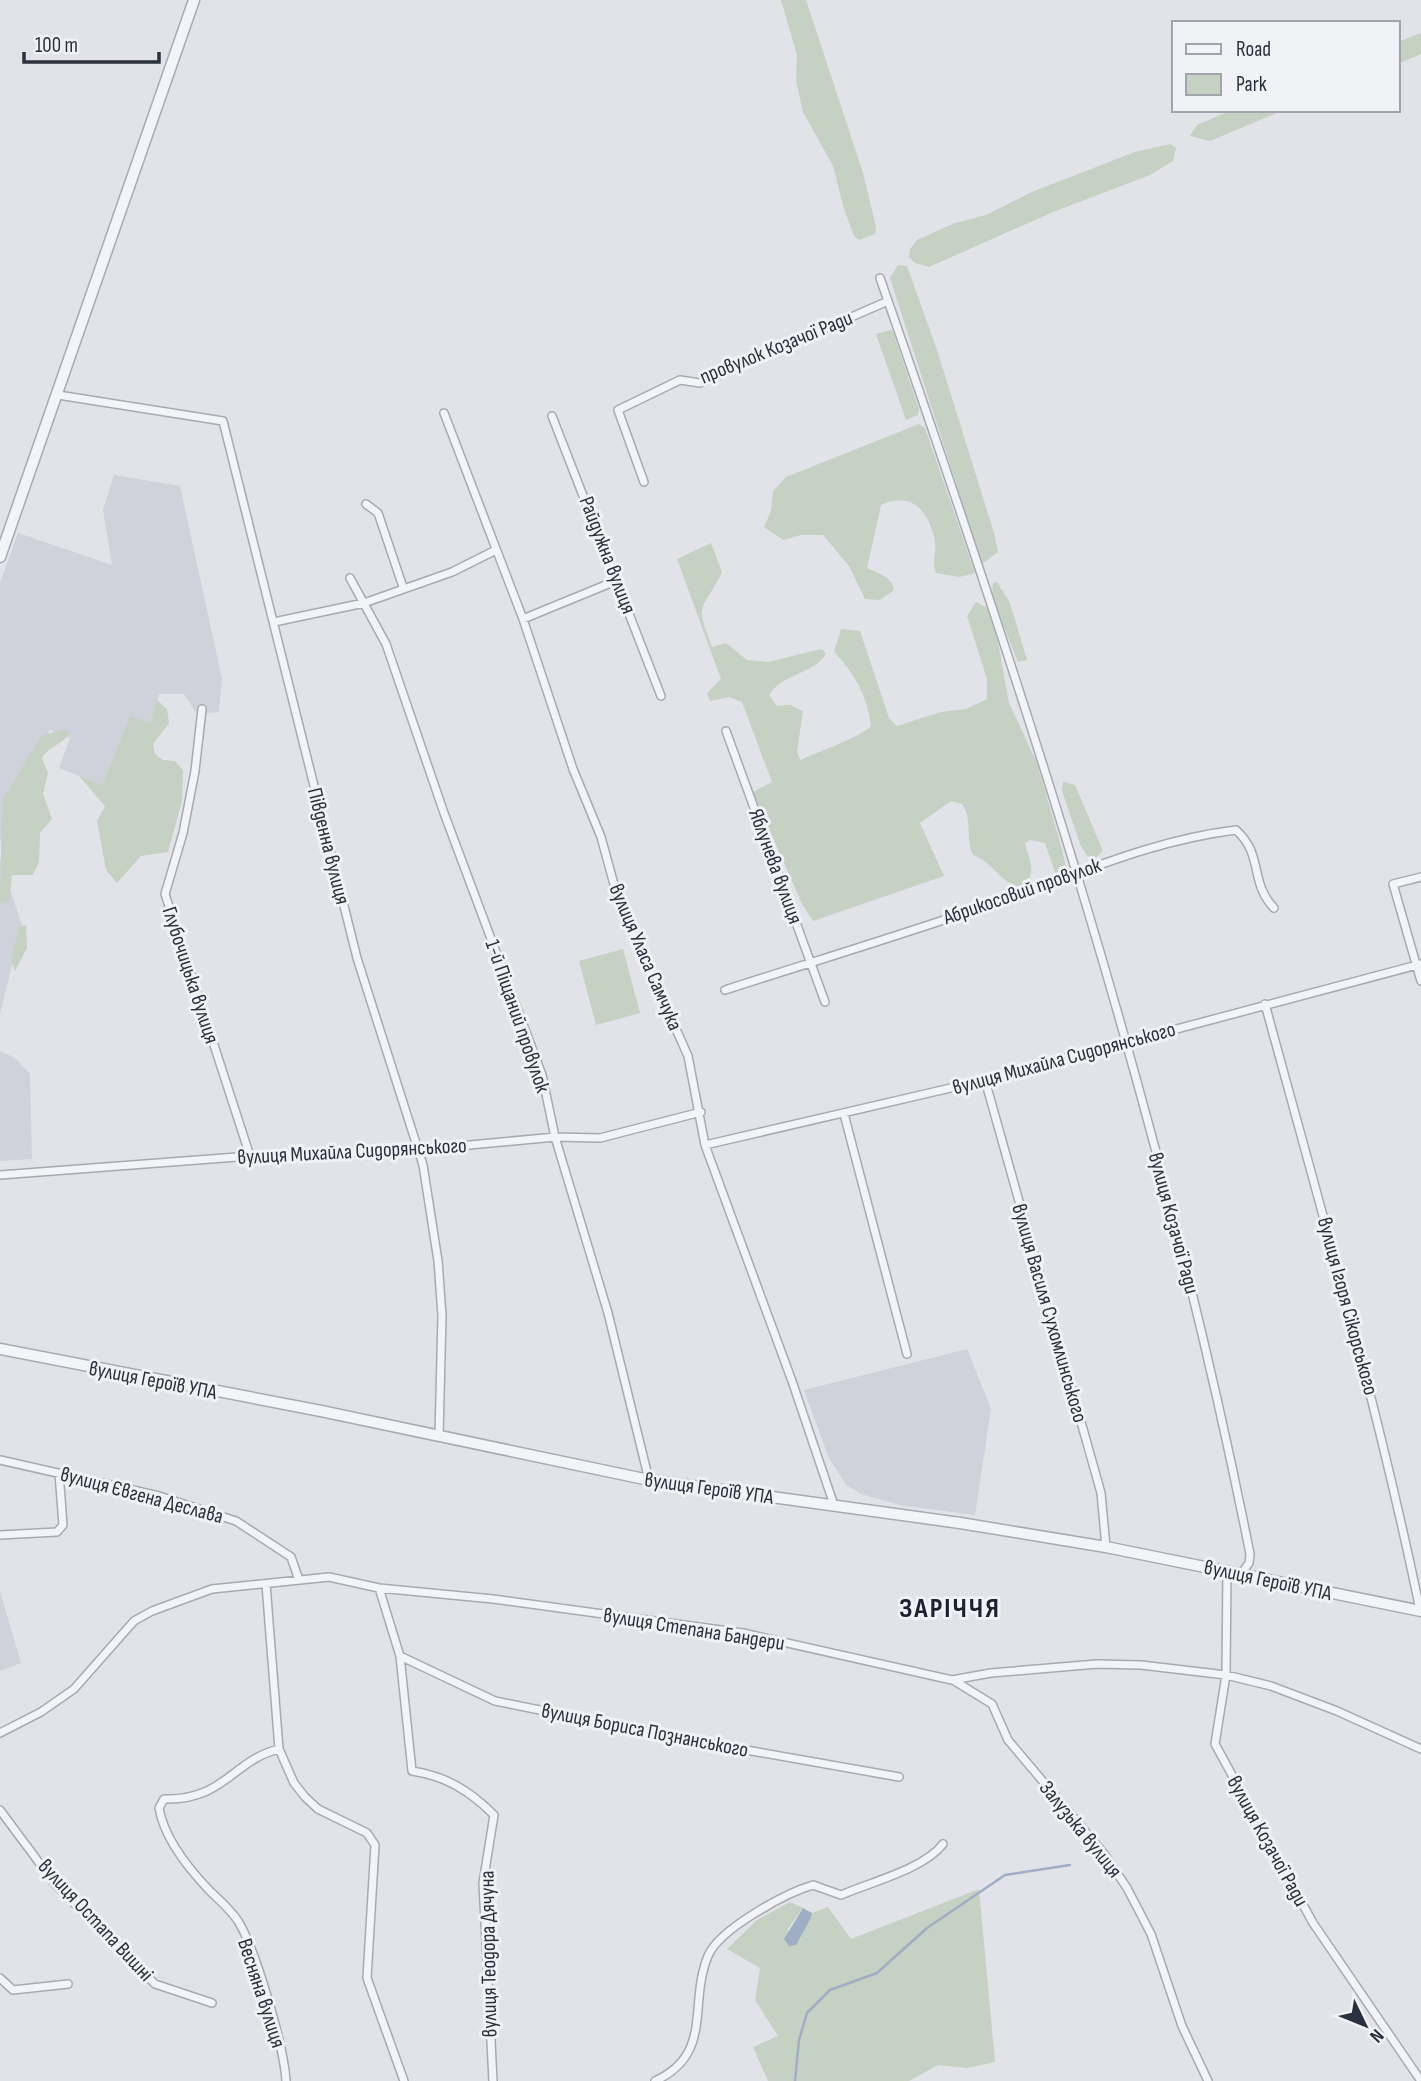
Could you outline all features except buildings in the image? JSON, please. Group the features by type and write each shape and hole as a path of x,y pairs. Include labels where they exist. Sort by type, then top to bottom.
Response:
{"street":[{"path":"0,557 194,0"},
{"name":"вулиця Козачої Ради","path":"880,278 1103,954 1188,1276 1231,1460 1250,1554 1249,1563 1241,1574"},
{"name":"провулок Козачої Ради","path":"644,482 618,410 680,380 700,383 888,301"},
{"name":"Південна вулиця","path":"58,395 223,421 357,958 398,1080 416,1150 423,1165 440,1288 439,1436"},
{"name":"вулиця Уласа Самчука","path":"444,413 494,551 523,619 573,769 600,837 618,899 688,1056 701,1112 705,1145 792,1381 834,1506"},
{"name":"Райдужна вулиця","path":"552,415 661,696"},
{"path":"366,504 378,513 403,587"},
{"path":"274,622 364,603 403,587 452,572 494,551"},
{"name":"1-й Піщаний провулок","path":"350,578 386,644 444,813 542,1074 555,1137 608,1313 649,1480"},
{"path":"523,619 618,580"},
{"name":"Глубочицька вулиця","path":"202,709 195,771 183,833 165,894 250,1156"},
{"name":"Яблунева вулиця","path":"726,731 825,1002"},
{"name":"Абрикосовий провулок","path":"725,990 1178,838 1236,830 1247,840 1255,857 1260,894 1274,908"},
{"path":"1421,877 1393,884 1419,964 1421,981"},
{"name":"вулиця Михайла Сидорянського","path":"705,1145 985,1080 1419,964"},
{"name":"вулиця Ігоря Сікорського","path":"1265,1004 1362,1356 1394,1483 1420,1611"},
{"name":"вулиця Василя Сухомлинського","path":"985,1080 1101,1493 1107,1547"},
{"name":"вулиця Михайла Сидорянського","path":"0,1175 250,1156 416,1150 555,1137 600,1138 701,1112"},
{"path":"844,1114 906,1354"},
{"name":"вулиця Героїв УПА","path":"0,1349 649,1480 1107,1547 1420,1611"},
{"name":"вулиця Євгена Деслава","path":"0,1460 203,1508 236,1521 291,1558 299,1580"},
{"path":"0,1535 57,1532 63,1525 59,1473"},
{"name":"вулиця Козачої Ради","path":"1227,1571 1226,1675 1215,1744 1312,1923 1421,2081"},
{"name":"вулиця Степана Бандери","path":"0,1733 41,1712 74,1689 134,1621 180,1599 212,1589 329,1577 379,1588 493,1599 743,1633 953,1680 991,1673 1097,1664 1141,1665 1226,1675 1271,1686 1326,1706 1421,1749"},
{"path":"266,1584 279,1749 294,1783 305,1797 318,1809 367,1833 375,1845 367,1978 404,2081"},
{"name":"вулиця Теодора Дячуна","path":"379,1588 400,1656 412,1771 439,1778 473,1794 494,1815 483,1883 494,2081"},
{"name":"вулиця Бориса Познанського","path":"400,1656 495,1701 684,1739 899,1777"},
{"name":"Залузька вулиця","path":"953,1680 992,1704 1008,1740 1105,1854 1127,1888 1151,1934 1182,2026 1208,2081"},
{"name":"Весняна вулиця","path":"279,1749 265,1753 209,1791 189,1800 164,1799 159,1808 162,1825 191,1868 240,1924 255,1959 278,2035 286,2081"},
{"name":"вулиця Остапа Вишні","path":"0,1811 55,1884 155,1984 212,2003"},
{"path":"655,2081 682,2065 693,2046 708,1954 752,1915 775,1899 813,1885 841,1895 911,1867 936,1854 943,1844"},
{"path":"0,1978 13,1990 68,1984"}],"shaded area":[{"path":"114,475 180,486 222,679 219,712 197,714 184,694 159,694 151,724 130,717 102,785 59,768 70,738 50,730 0,841 0,583 18,533 112,565 103,510"},
{"path":"0,859 22,925 0,1014"},
{"path":"0,1051 15,1058 30,1074 32,1159 0,1161"},
{"path":"967,1349 991,1409 975,1515 899,1505 861,1494 846,1485 828,1456 804,1390"},
{"path":"0,1591 21,1663 0,1671"}],"green space":[{"path":"781,0 806,0 863,173 876,227 875,234 859,240 854,236 844,209 833,166 803,112 796,81 797,55"},
{"path":"1421,33 1421,54 1400,63 1400,41"},
{"path":"1227,112 1279,112 1210,141 1190,136 1197,125"},
{"path":"1171,144 1176,148 1173,161 1150,175 1053,212 929,267 915,263 909,257 910,249 917,240 955,223 986,215 1034,191 1135,152"},
{"path":"898,265 907,266 937,350 994,533 998,552 982,564 890,278"},
{"path":"890,330 893,332 919,409 918,415 906,420 876,334"},
{"path":"919,424 925,428 975,573 959,577 936,573 935,541 928,520 917,506 902,500 881,505 867,568 887,578 892,585 894,590 880,600 865,599 849,566 823,535 801,535 783,540 764,527 771,511 773,491 786,477"},
{"path":"711,543 722,572 705,601 702,613 712,647 726,643 747,660 768,662 822,649 826,654 813,666 782,682 769,695 777,706 790,705 803,711 797,752 800,760 849,739 871,726 859,686 834,652 841,629 860,631 889,718 897,726 941,712 966,709 987,699 987,679 967,616 976,602 987,608 997,637 1009,703 1037,763 1061,846 1066,867 1063,875 1056,875 1045,843 1030,840 1025,843 1031,868 1029,879 1018,887 1011,884 973,855 965,810 962,804 951,801 920,823 944,876 813,921 802,904 753,792 772,782 742,702 729,697 710,701 707,693 721,679 677,559"},
{"path":"997,582 1010,603 1027,660 1018,662 992,597 993,583"},
{"path":"157,700 167,709 169,723 153,744 155,754 163,760 175,761 183,770 182,801 168,852 141,856 117,883 106,870 97,821 105,806 79,776 102,785 130,716 151,723"},
{"path":"64,729 70,732 42,758 48,773 43,794 52,819 40,833 39,862 33,875 12,875 9,902 0,904 2,801 41,736"},
{"path":"1063,782 1075,785 1103,851 1097,857 1087,856 1080,844 1062,791"},
{"path":"26,925 27,948 15,971 11,960 19,927"},
{"path":"623,949 640,1013 596,1025 579,961"},
{"path":"979,1889 995,2062 967,2068 938,2065 909,2081 768,2081 753,2047 778,2036 755,2000 760,1968 727,1949 757,1920 790,1902 803,1908 787,1930 800,1939 812,1913 828,1907 851,1939"}],"water":[{"path":"803,1908 812,1913 811,1916 796,1945 789,1946 784,1939"}],"waterway":[{"path":"795,2081 799,2040 807,2013 830,1990 877,1973 927,1928 1005,1875 1070,1865"}],"district":[{"name":"ЗАРІЧЧЯ","path":"950,1607"}]}
